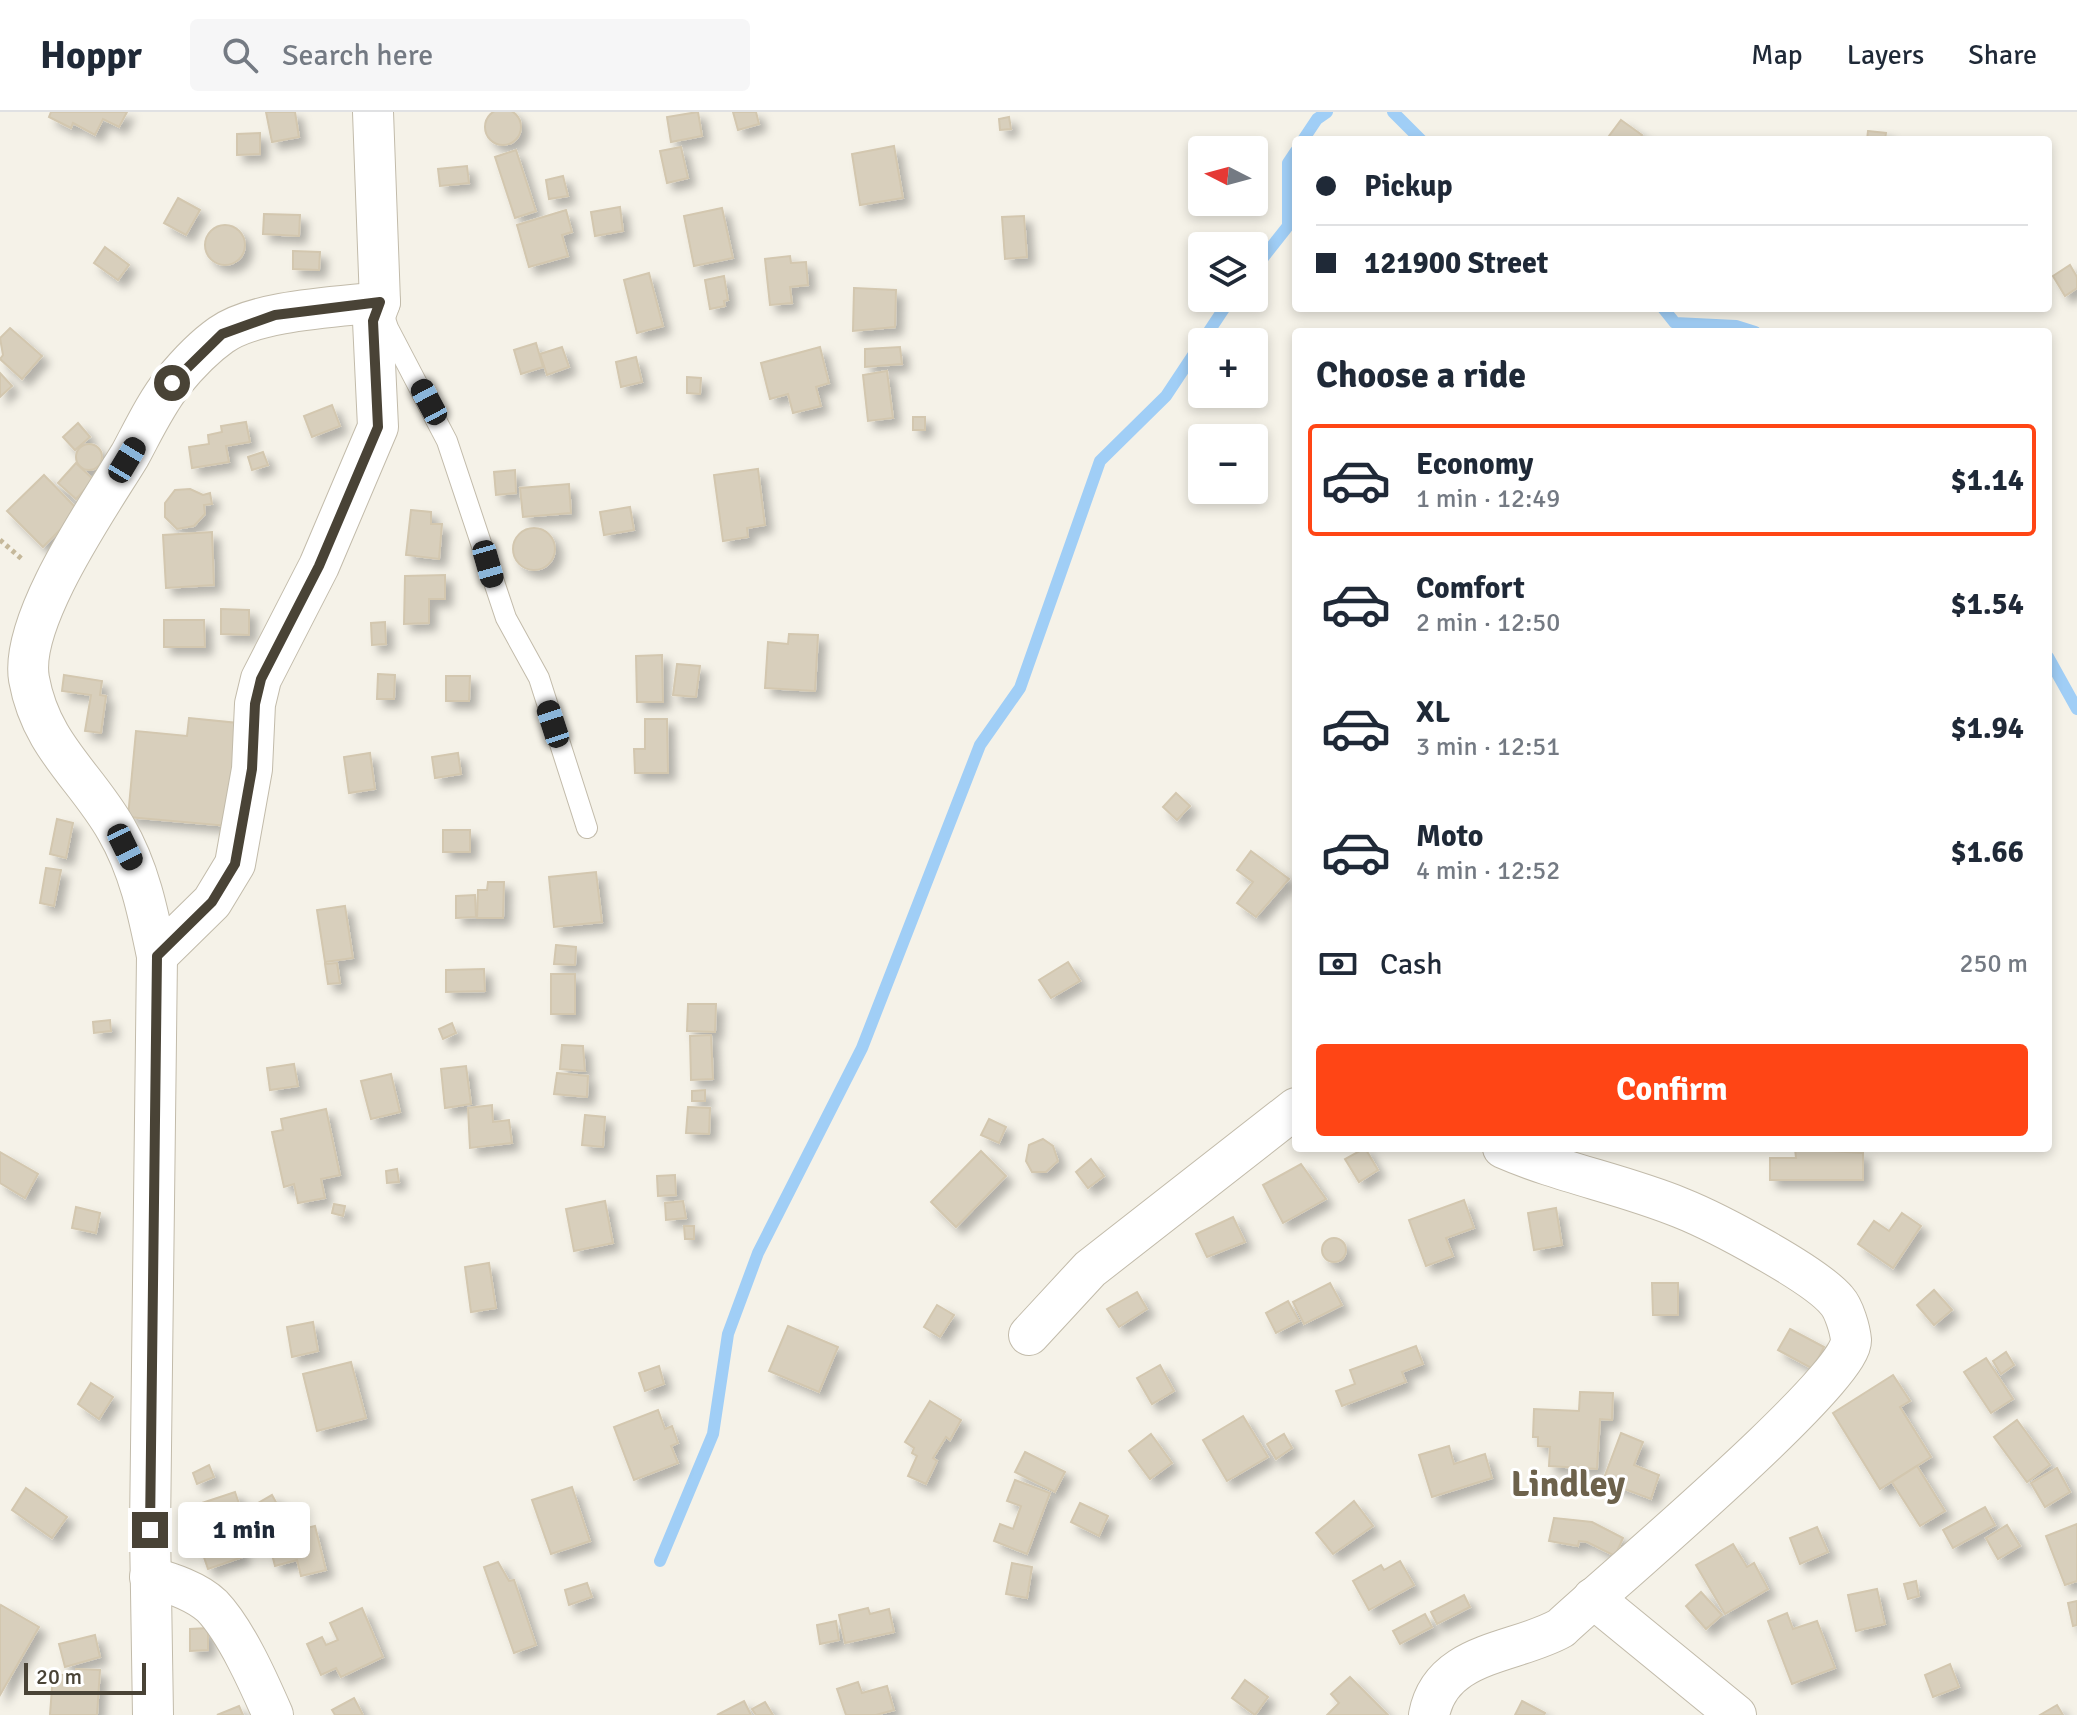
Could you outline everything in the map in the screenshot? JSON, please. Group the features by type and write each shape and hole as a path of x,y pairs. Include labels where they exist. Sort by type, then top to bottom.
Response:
{"street":[{"path":"157,956 212,902 235,864 252,769 255,704 261,679 319,566 378,427 373,321 380,302 373,112"},
{"path":"153,1715 150,1577 157,956 145,896 128,852 107,815 66,764 46,729 33,694 29,659 51,588 172,383 222,334 275,315 380,302"},
{"path":"1029,1335 1090,1269 1292,1111"},
{"path":"1429,1715 1434,1695 1444,1682 1466,1665 1498,1648 1540,1639 1561,1628 1808,1404 1846,1360 1852,1342 1839,1303 1825,1288 1726,1228 1681,1208 1515,1152"},
{"path":"150,1577 176,1584 211,1605 229,1630 273,1715"},
{"path":"1593,1598 1736,1715"}],"lane":[{"path":"380,302 388,328 447,441 502,607 539,678 587,828"}],"building":[{"path":"503,109 516,114 521,127 516,140 503,145 490,140 485,127 490,114"},
{"path":"51,112 127,112 119,127 103,119 95,135 73,123 71,128 49,117"},
{"path":"266,112 295,112 299,137 272,142"},
{"path":"698,112 702,136 671,142 667,117"},
{"path":"733,112 756,112 759,124 738,130"},
{"path":"1009,117 1011,129 1000,130 999,119"},
{"path":"1621,120 1642,135 1641,136 1609,136"},
{"path":"1868,131 1886,133 1886,136 1867,136"},
{"path":"260,133 260,154 237,155 237,134"},
{"path":"894,146 903,198 860,205 852,154"},
{"path":"681,147 688,178 667,183 660,151"},
{"path":"516,150 536,211 515,218 495,157"},
{"path":"467,166 469,183 440,186 438,169"},
{"path":"563,176 568,196 549,199 546,180"},
{"path":"178,198 200,210 186,235 164,223"},
{"path":"620,207 623,231 595,236 591,212"},
{"path":"722,208 733,258 694,266 684,216"},
{"path":"566,210 572,232 562,235 568,256 529,267 517,225"},
{"path":"264,214 300,215 299,236 263,234"},
{"path":"1024,216 1027,257 1005,259 1002,217"},
{"path":"225,225 239,231 245,245 239,259 225,265 211,259 205,245 211,231"},
{"path":"105,247 129,265 118,280 94,263"},
{"path":"293,251 320,252 319,270 293,269"},
{"path":"790,256 791,263 806,262 808,285 790,287 792,303 770,305 765,259"},
{"path":"2070,265 2077,277 2077,288 2065,296 2053,276"},
{"path":"649,273 663,326 637,333 624,280"},
{"path":"724,276 728,300 724,301 725,306 710,309 705,280"},
{"path":"854,288 896,290 895,327 853,331"},
{"path":"10,328 42,356 22,379 0,359 3,355 0,338"},
{"path":"536,343 543,367 521,374 514,350"},
{"path":"562,347 569,367 547,375 540,354"},
{"path":"820,347 829,383 816,387 821,406 793,413 788,394 770,399 761,363"},
{"path":"900,347 902,364 865,367 865,349"},
{"path":"636,357 642,382 621,387 616,362"},
{"path":"887,371 893,418 868,421 863,375"},
{"path":"0,373 12,386 0,397"},
{"path":"687,377 701,378 700,394 687,393"},
{"path":"332,405 340,426 312,437 304,416"},
{"path":"913,417 925,417 925,430 913,430"},
{"path":"246,422 250,442 226,446 229,462 192,468 189,447 209,444 208,435 222,432 221,426"},
{"path":"78,423 90,437 75,450 63,437"},
{"path":"89,444 98,448 102,457 98,466 89,470 80,466 76,457 80,448"},
{"path":"263,452 268,465 252,470 248,457"},
{"path":"76,463 94,480 76,499 58,483"},
{"path":"758,469 765,525 747,528 748,537 723,541 714,475"},
{"path":"515,470 516,493 496,495 494,472"},
{"path":"44,475 79,511 43,547 7,511"},
{"path":"569,484 571,513 523,517 520,488"},
{"path":"190,489 203,495 210,493 212,504 204,505 205,514 194,526 177,529 165,517 165,503 175,490"},
{"path":"630,507 634,530 604,535 600,512"},
{"path":"411,510 431,512 431,524 442,524 439,559 406,555"},
{"path":"534,528 549,534 555,549 549,564 534,570 519,564 513,549 519,534"},
{"path":"212,532 214,585 166,588 163,535"},
{"path":"445,575 445,599 429,599 429,623 404,624 405,576"},
{"path":"221,609 249,610 249,635 221,634"},
{"path":"164,620 204,620 205,647 164,647"},
{"path":"385,622 386,644 372,645 371,623"},
{"path":"789,634 818,635 815,691 765,688 768,642 788,644"},
{"path":"662,655 663,702 637,702 636,656"},
{"path":"677,664 700,666 696,697 673,695"},
{"path":"378,674 395,675 394,699 377,699"},
{"path":"64,675 102,681 100,695 106,696 101,733 85,731 91,695 62,691"},
{"path":"446,676 470,676 469,701 446,701"},
{"path":"189,718 238,723 228,826 128,817 136,731 187,736"},
{"path":"645,719 667,719 668,773 635,773 634,749 645,749"},
{"path":"370,753 375,789 349,793 344,757"},
{"path":"458,753 461,774 435,778 432,757"},
{"path":"1176,793 1190,806 1177,820 1163,807"},
{"path":"57,819 73,823 66,858 50,854"},
{"path":"443,830 470,830 470,852 443,852"},
{"path":"1251,851 1289,879 1256,917 1237,903 1253,882 1237,870"},
{"path":"46,868 61,870 54,906 40,903"},
{"path":"596,872 602,922 554,927 549,877"},
{"path":"488,882 504,882 503,918 477,918 478,890 487,890"},
{"path":"475,895 476,917 456,918 456,896"},
{"path":"345,906 353,958 325,962 317,910"},
{"path":"556,945 576,947 575,965 554,964"},
{"path":"1068,962 1080,981 1051,998 1039,980"},
{"path":"337,963 340,983 328,984 325,964"},
{"path":"484,969 485,991 446,992 446,970"},
{"path":"551,974 575,974 575,1014 551,1014"},
{"path":"688,1004 716,1004 715,1032 687,1031"},
{"path":"110,1020 111,1031 94,1033 93,1022"},
{"path":"452,1023 456,1033 443,1039 439,1029"},
{"path":"711,1035 713,1079 691,1080 690,1036"},
{"path":"562,1045 583,1046 585,1071 560,1069"},
{"path":"294,1064 298,1086 270,1090 267,1068"},
{"path":"466,1066 471,1104 445,1108 441,1069"},
{"path":"557,1073 588,1076 587,1097 554,1094"},
{"path":"391,1074 400,1112 371,1119 361,1081"},
{"path":"705,1090 705,1101 692,1101 692,1091"},
{"path":"492,1105 493,1122 509,1120 512,1143 470,1148 468,1108"},
{"path":"688,1107 710,1108 709,1134 686,1133"},
{"path":"326,1109 340,1175 321,1179 325,1198 298,1203 294,1184 284,1187 272,1132 283,1130 281,1119"},
{"path":"585,1115 605,1117 603,1147 582,1145"},
{"path":"989,1119 1006,1127 999,1143 981,1135"},
{"path":"1043,1139 1053,1146 1058,1161 1046,1172 1032,1172 1026,1161 1029,1145"},
{"path":"981,1151 1006,1176 956,1227 931,1202"},
{"path":"0,1152 38,1174 25,1198 0,1183"},
{"path":"1358,1152 1367,1152 1378,1170 1359,1182 1345,1159"},
{"path":"1795,1152 1863,1153 1863,1180 1770,1180 1770,1158 1796,1158"},
{"path":"1091,1159 1104,1176 1088,1188 1076,1172"},
{"path":"1301,1164 1326,1199 1283,1223 1263,1185"},
{"path":"397,1169 399,1182 387,1183 386,1171"},
{"path":"675,1175 676,1195 658,1196 657,1176"},
{"path":"1464,1200 1474,1228 1446,1238 1453,1256 1426,1266 1409,1220"},
{"path":"605,1201 613,1243 574,1251 566,1209"},
{"path":"683,1201 686,1218 666,1220 665,1203"},
{"path":"334,1204 345,1206 343,1216 332,1213"},
{"path":"76,1207 100,1213 96,1233 72,1228"},
{"path":"1556,1208 1562,1245 1534,1250 1528,1213"},
{"path":"1902,1213 1921,1226 1893,1268 1858,1244 1874,1221 1889,1231"},
{"path":"1233,1217 1245,1242 1207,1257 1196,1234"},
{"path":"684,1226 694,1226 694,1239 685,1239"},
{"path":"1334,1238 1343,1241 1346,1250 1343,1259 1334,1262 1325,1259 1322,1250 1325,1241"},
{"path":"489,1263 496,1308 471,1312 465,1267"},
{"path":"1330,1283 1342,1305 1304,1324 1293,1302"},
{"path":"1652,1283 1678,1283 1678,1315 1653,1315"},
{"path":"1934,1290 1952,1310 1934,1325 1917,1305"},
{"path":"1137,1292 1147,1309 1119,1327 1107,1309"},
{"path":"1288,1301 1299,1321 1276,1333 1266,1313"},
{"path":"937,1305 954,1315 940,1337 924,1327"},
{"path":"313,1322 318,1351 292,1357 287,1327"},
{"path":"788,1326 838,1347 819,1392 769,1371"},
{"path":"1790,1329 1824,1347 1813,1369 1778,1350"},
{"path":"1416,1346 1423,1364 1402,1372 1406,1382 1342,1406 1336,1391 1355,1384 1350,1370"},
{"path":"2006,1352 2014,1365 2001,1374 1993,1361"},
{"path":"1986,1358 2013,1399 1991,1413 1964,1372"},
{"path":"351,1362 366,1418 317,1431 303,1374"},
{"path":"1160,1365 1174,1391 1152,1404 1137,1378"},
{"path":"659,1366 664,1384 645,1391 639,1373"},
{"path":"1893,1375 1910,1401 1900,1407 1931,1457 1880,1489 1833,1413"},
{"path":"91,1383 113,1397 99,1419 78,1404"},
{"path":"1580,1392 1613,1393 1612,1420 1600,1419 1597,1469 1549,1466 1550,1447 1538,1446 1538,1437 1533,1437 1534,1409 1579,1411"},
{"path":"930,1401 961,1420 950,1440 946,1437 933,1458 937,1461 926,1484 908,1476 917,1456 912,1453 914,1448 905,1442"},
{"path":"658,1410 665,1429 672,1426 678,1443 671,1446 678,1463 634,1480 614,1427"},
{"path":"1243,1416 1268,1457 1227,1481 1203,1440"},
{"path":"2017,1420 2050,1465 2027,1482 1994,1437"},
{"path":"1621,1433 1643,1442 1634,1465 1659,1475 1651,1499 1603,1481"},
{"path":"1151,1434 1172,1463 1150,1479 1129,1451"},
{"path":"1284,1434 1292,1448 1276,1459 1267,1444"},
{"path":"1449,1446 1454,1464 1485,1454 1492,1478 1432,1497 1419,1455"},
{"path":"1025,1452 1065,1472 1055,1492 1015,1472"},
{"path":"209,1465 214,1477 197,1484 193,1473"},
{"path":"1917,1466 1945,1511 1920,1526 1892,1482"},
{"path":"2057,1468 2070,1492 2045,1507 2031,1483"},
{"path":"1015,1480 1050,1493 1027,1554 994,1541 1000,1524 1013,1529 1021,1506 1007,1501"},
{"path":"572,1487 590,1541 551,1554 532,1500"},
{"path":"26,1488 67,1517 52,1538 12,1510"},
{"path":"235,1492 249,1533 236,1538 243,1557 208,1569 187,1508"},
{"path":"272,1495 283,1515 258,1530 246,1510"},
{"path":"1354,1501 1373,1526 1333,1554 1316,1533"},
{"path":"1080,1503 1108,1516 1099,1536 1071,1522"},
{"path":"1985,1507 1995,1525 1953,1548 1943,1530"},
{"path":"1554,1518 1592,1522 1623,1538 1615,1556 1587,1542 1579,1541 1578,1546 1549,1541"},
{"path":"2077,1524 2077,1581 2065,1585 2046,1536"},
{"path":"2007,1525 2020,1546 1998,1559 1986,1538"},
{"path":"315,1526 326,1570 301,1576 297,1560 275,1566 269,1543 292,1538 290,1532"},
{"path":"1817,1527 1828,1552 1800,1564 1790,1538"},
{"path":"1733,1544 1747,1567 1754,1563 1768,1589 1725,1614 1696,1565"},
{"path":"1400,1561 1414,1585 1369,1610 1353,1581 1381,1565 1384,1570"},
{"path":"498,1562 509,1581 514,1580 536,1645 514,1653 484,1567"},
{"path":"1012,1563 1032,1567 1027,1598 1006,1594"},
{"path":"1916,1581 1919,1596 1908,1599 1904,1584"},
{"path":"587,1583 592,1597 569,1605 565,1590"},
{"path":"1877,1589 1885,1624 1856,1631 1848,1595"},
{"path":"1701,1592 1722,1615 1706,1629 1686,1606"},
{"path":"1464,1595 1470,1607 1437,1624 1431,1612"},
{"path":"2077,1601 2077,1625 2073,1626 2068,1603"},
{"path":"0,1607 39,1627 0,1695"},
{"path":"362,1608 383,1657 341,1677 336,1668 321,1675 307,1644 322,1637 326,1645 338,1640 330,1623"},
{"path":"868,1608 870,1614 889,1609 894,1632 845,1643 839,1615"},
{"path":"1787,1613 1793,1629 1817,1621 1835,1668 1792,1684 1768,1621"},
{"path":"1425,1614 1432,1627 1400,1644 1393,1631"},
{"path":"836,1621 839,1640 820,1644 817,1625"},
{"path":"208,1628 208,1650 190,1651 190,1629"},
{"path":"95,1635 100,1657 65,1667 59,1644"},
{"path":"1950,1664 1959,1687 1933,1697 1925,1675"},
{"path":"76,1669 100,1670 97,1715 50,1715 53,1674 76,1676"},
{"path":"1350,1677 1388,1715 1327,1715 1339,1703 1331,1694"},
{"path":"1245,1680 1268,1697 1255,1715 1232,1698"},
{"path":"858,1682 862,1693 887,1686 894,1710 876,1715 846,1715 837,1689"},
{"path":"354,1698 363,1715 335,1715 332,1710"},
{"path":"744,1701 751,1715 717,1715"},
{"path":"1522,1701 1545,1713 1544,1715 1515,1715"},
{"path":"765,1702 773,1715 756,1715 752,1709"},
{"path":"2057,1705 2063,1715 2040,1715"},
{"path":"239,1706 243,1715 217,1715"}],"waterway":[{"path":"1306,136 1317,119 1327,112"},
{"path":"1393,112 1417,136"},
{"path":"1268,251 1288,226 1288,163 1292,157"},
{"path":"660,1561 713,1434 728,1334 758,1253 862,1048 980,745 1020,688 1100,461 1166,396 1222,312"},
{"path":"1666,312 1675,323 1742,328"},
{"path":"2052,664 2077,709"}],"district":[{"name":"Lindley","path":"1568,1483"}],"route":[{"path":"150,1530 157,956 212,902 235,864 252,769 255,704 261,679 319,566 378,427 380,411 373,321 380,302 275,315 222,334 172,383"}]}
